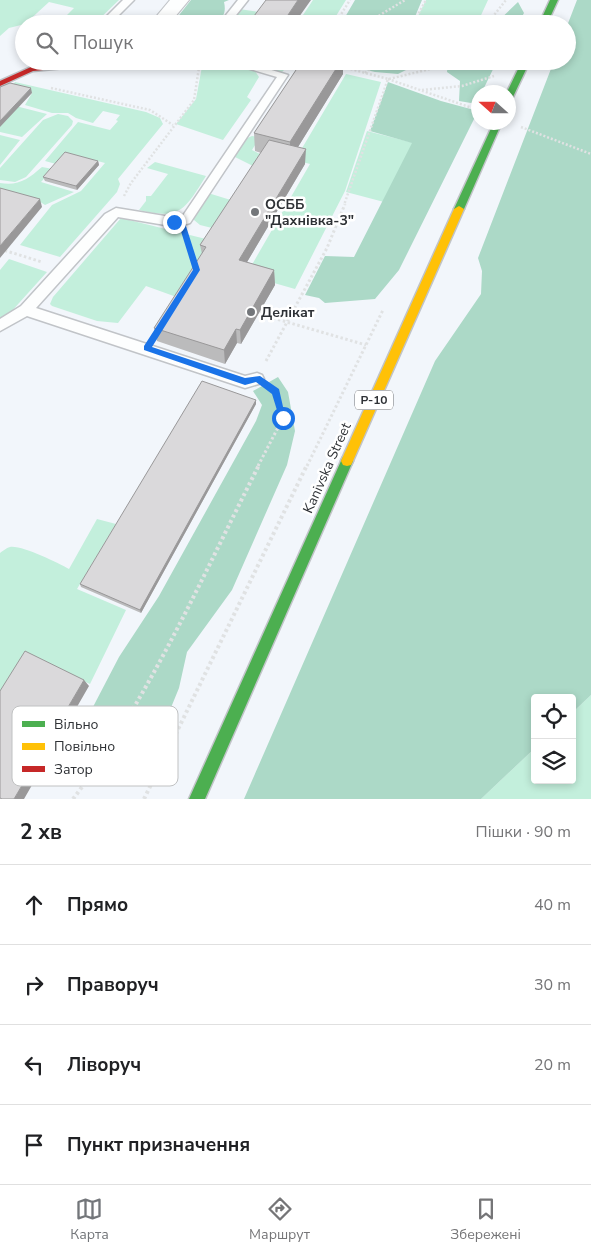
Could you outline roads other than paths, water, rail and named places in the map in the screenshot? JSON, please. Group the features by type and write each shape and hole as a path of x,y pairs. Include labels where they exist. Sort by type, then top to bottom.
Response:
{"main road":[{"path":"547,15 554,0"},
{"path":"0,84 26,70"},
{"path":"515,85 522,70"},
{"name":"Kanivska Street","path":"197,799 494,130"}],"street":[{"path":"167,15 180,0"}],"lane":[{"path":"113,15 129,0"},
{"path":"231,15 243,0"},
{"path":"0,326 26,310 109,217 116,212 182,223 186,220 283,75 263,70"},
{"path":"26,310 245,382 257,379"}],"place":[{"name":"ОСББ \"Дахнівка-3\"","path":"255,212"},
{"name":"Делікат","path":"251,312"}]}
